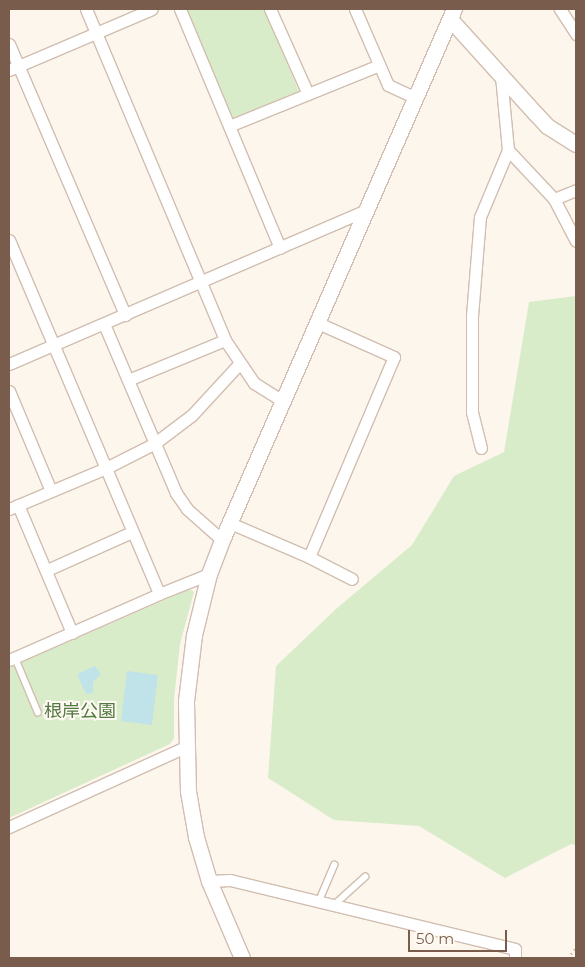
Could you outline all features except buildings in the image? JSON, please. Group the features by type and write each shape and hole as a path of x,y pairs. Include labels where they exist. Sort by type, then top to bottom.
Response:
{"street":[{"path":"86,9 226,340 239,364 254,383 284,402"},
{"path":"13,68 152,9"},
{"path":"180,9 280,248"},
{"path":"270,9 308,94"},
{"path":"355,9 388,85 414,97"},
{"path":"560,9 576,34"},
{"path":"242,958 209,880 196,837 184,747 186,701 194,635 209,574 222,540 284,402 414,97 452,14 501,76 547,126 576,144"},
{"path":"9,44 13,68 125,314"},
{"path":"229,126 379,65"},
{"path":"481,448 472,412 472,316 480,217 508,150 501,76"},
{"path":"508,150 554,199 576,241"},
{"path":"554,199 576,190"},
{"path":"9,364 366,211"},
{"path":"9,240 159,594"},
{"path":"309,557 394,357 318,323"},
{"path":"104,324 176,493 187,510 222,540"},
{"path":"128,380 226,340"},
{"path":"72,633 47,570 13,507 106,468 155,443 192,415 239,364"},
{"path":"9,390 51,491"},
{"path":"230,523 309,557 352,579"},
{"path":"47,570 132,532"},
{"path":"11,657 209,574"},
{"path":"9,827 184,747"},
{"path":"209,880 230,880 515,949 515,958"}],"lane":[{"path":"11,657 38,712"},
{"path":"319,901 334,865"},
{"path":"334,905 365,877"}],"path":[{"path":"568,958 576,947"}],"green space":[{"path":"186,9 264,9 300,94 235,122"},
{"path":"576,296 576,845 571,844 505,878 419,826 334,820 268,778 276,666 336,609 412,545 454,476 504,452 529,302"},
{"name":"根岸公園","path":"190,589 194,592 180,644 174,700 174,738 170,744 9,818 9,668"}],"water":[{"path":"95,666 101,674 93,682 93,693 86,694 78,677 79,673"},
{"path":"127,671 158,675 152,725 121,721"}]}
